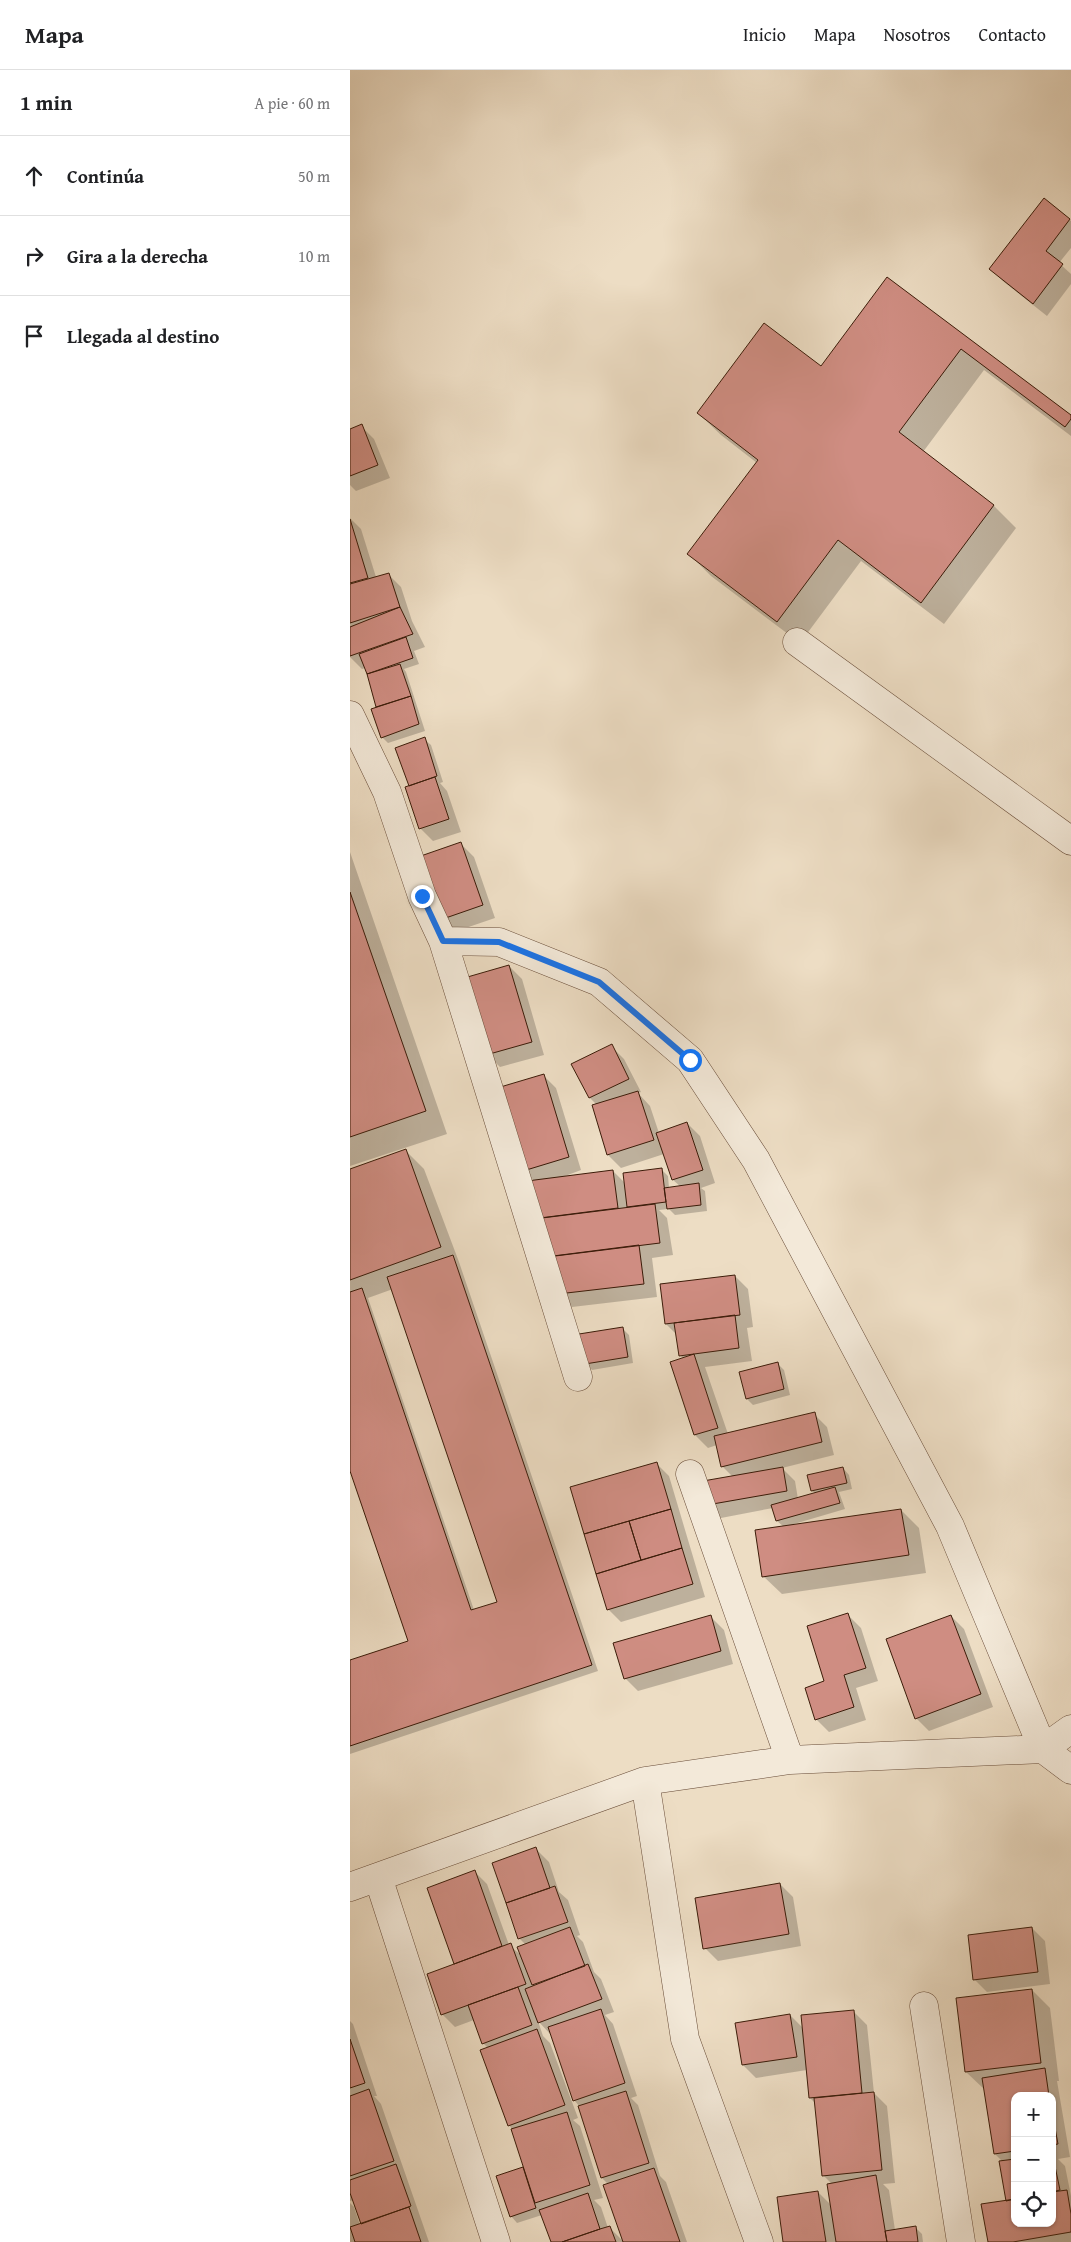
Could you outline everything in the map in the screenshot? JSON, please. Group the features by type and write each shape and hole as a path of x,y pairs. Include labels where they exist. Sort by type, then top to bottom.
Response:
{"street":[{"path":"797,642 1071,840"},
{"path":"350,715 387,792 422,896 443,941 578,1377"},
{"path":"443,941 499,942 599,982 690,1060 756,1160 950,1526 1043,1749 1071,1770"},
{"path":"690,1474 790,1760"},
{"path":"350,1887 645,1781 790,1760 1043,1749 1071,1729"},
{"path":"645,1781 685,2039 758,2242"},
{"path":"378,1876 496,2242"},
{"path":"924,2006 961,2242"}],"building":[{"path":"1044,198 1070,219 1046,251 1063,264 1033,304 989,269"},
{"path":"887,277 1071,415 1071,419 1065,427 961,349 899,432 994,505 921,603 838,540 777,622 687,554 758,460 697,413 764,323 821,366"},
{"path":"362,424 378,465 350,476 350,429"},
{"path":"350,519 368,578 350,583"},
{"path":"389,573 400,607 350,623 350,584"},
{"path":"400,607 413,634 350,656 350,627"},
{"path":"406,637 413,658 367,674 359,654"},
{"path":"400,664 411,696 376,707 367,674"},
{"path":"411,696 419,724 381,738 371,709"},
{"path":"425,737 437,776 409,786 395,748"},
{"path":"435,777 449,819 419,829 405,787"},
{"path":"461,842 483,905 437,921 415,858"},
{"path":"350,892 426,1111 350,1137"},
{"path":"509,965 532,1042 486,1055 464,978"},
{"path":"612,1044 629,1079 589,1098 571,1064"},
{"path":"544,1074 569,1157 523,1171 497,1088"},
{"path":"638,1091 654,1140 607,1155 592,1105"},
{"path":"687,1122 703,1170 672,1180 656,1133"},
{"path":"406,1149 441,1247 350,1280 350,1169"},
{"path":"662,1168 666,1202 627,1207 623,1173"},
{"path":"613,1170 618,1208 532,1219 527,1181"},
{"path":"699,1183 701,1205 667,1209 664,1188"},
{"path":"655,1204 660,1243 547,1257 542,1218"},
{"path":"639,1245 644,1284 558,1294 553,1256"},
{"path":"453,1255 592,1665 350,1746 350,1660 408,1641 350,1471 350,1292 362,1288 471,1610 497,1602 387,1277"},
{"path":"735,1275 740,1315 665,1324 660,1284"},
{"path":"735,1315 739,1348 679,1356 674,1323"},
{"path":"623,1327 628,1357 585,1364 579,1334"},
{"path":"694,1354 718,1428 694,1435 670,1362"},
{"path":"778,1362 784,1389 746,1399 739,1372"},
{"path":"815,1412 822,1442 721,1467 714,1436"},
{"path":"657,1462 671,1509 584,1534 570,1487"},
{"path":"783,1467 787,1491 707,1505 703,1481"},
{"path":"843,1467 847,1483 811,1491 807,1475"},
{"path":"835,1487 840,1503 776,1521 771,1505"},
{"path":"671,1509 682,1548 641,1560 629,1521"},
{"path":"901,1509 909,1555 762,1577 755,1530"},
{"path":"629,1521 641,1560 596,1574 584,1534"},
{"path":"682,1548 693,1584 607,1610 596,1574"},
{"path":"848,1613 866,1668 844,1675 854,1707 815,1720 805,1688 824,1681 807,1626"},
{"path":"711,1615 721,1651 624,1679 613,1643"},
{"path":"951,1615 981,1694 915,1719 886,1639"},
{"path":"536,1847 550,1888 506,1903 492,1863"},
{"path":"475,1870 502,1946 454,1964 427,1888"},
{"path":"780,1883 789,1934 703,1949 695,1898"},
{"path":"555,1886 568,1922 518,1939 506,1903"},
{"path":"570,1927 585,1966 532,1985 517,1947"},
{"path":"1032,1927 1038,1972 973,1980 968,1935"},
{"path":"511,1943 526,1984 441,2015 427,1974"},
{"path":"588,1964 602,1999 538,2023 525,1989"},
{"path":"518,1987 532,2025 482,2044 468,2005"},
{"path":"1032,1989 1041,2063 965,2072 956,1998"},
{"path":"601,2009 625,2083 573,2101 548,2027"},
{"path":"854,2010 862,2093 809,2098 801,2015"},
{"path":"790,2014 797,2057 742,2065 735,2023"},
{"path":"537,2029 565,2105 508,2126 480,2050"},
{"path":"350,2039 365,2083 350,2088"},
{"path":"1045,2068 1048,2092 1011,2092 1011,2152 994,2154 982,2078"},
{"path":"369,2089 394,2161 350,2176 350,2096"},
{"path":"626,2091 649,2163 601,2178 578,2106"},
{"path":"874,2092 882,2170 822,2176 814,2098"},
{"path":"567,2112 590,2185 535,2203 511,2129"},
{"path":"1011,2160 1011,2200 1006,2201 999,2161"},
{"path":"396,2164 411,2206 361,2224 350,2193 350,2180"},
{"path":"523,2167 536,2208 510,2217 496,2176"},
{"path":"654,2168 680,2242 623,2242 603,2185"},
{"path":"1056,2171 1060,2190 1056,2191"},
{"path":"876,2175 887,2242 836,2242 827,2184"},
{"path":"1067,2190 1071,2214 1071,2232 1013,2242 988,2242 981,2204 1011,2200 1011,2227 1056,2227 1056,2191"},
{"path":"818,2191 826,2242 783,2242 777,2197"},
{"path":"588,2193 600,2229 562,2242 551,2242 539,2210"},
{"path":"409,2207 421,2242 355,2242 350,2227"},
{"path":"610,2226 616,2242 562,2242 600,2229"},
{"path":"916,2226 918,2242 887,2242 885,2231"}],"route":[{"path":"422,896 443,941 499,942 599,982 690,1060"}]}
